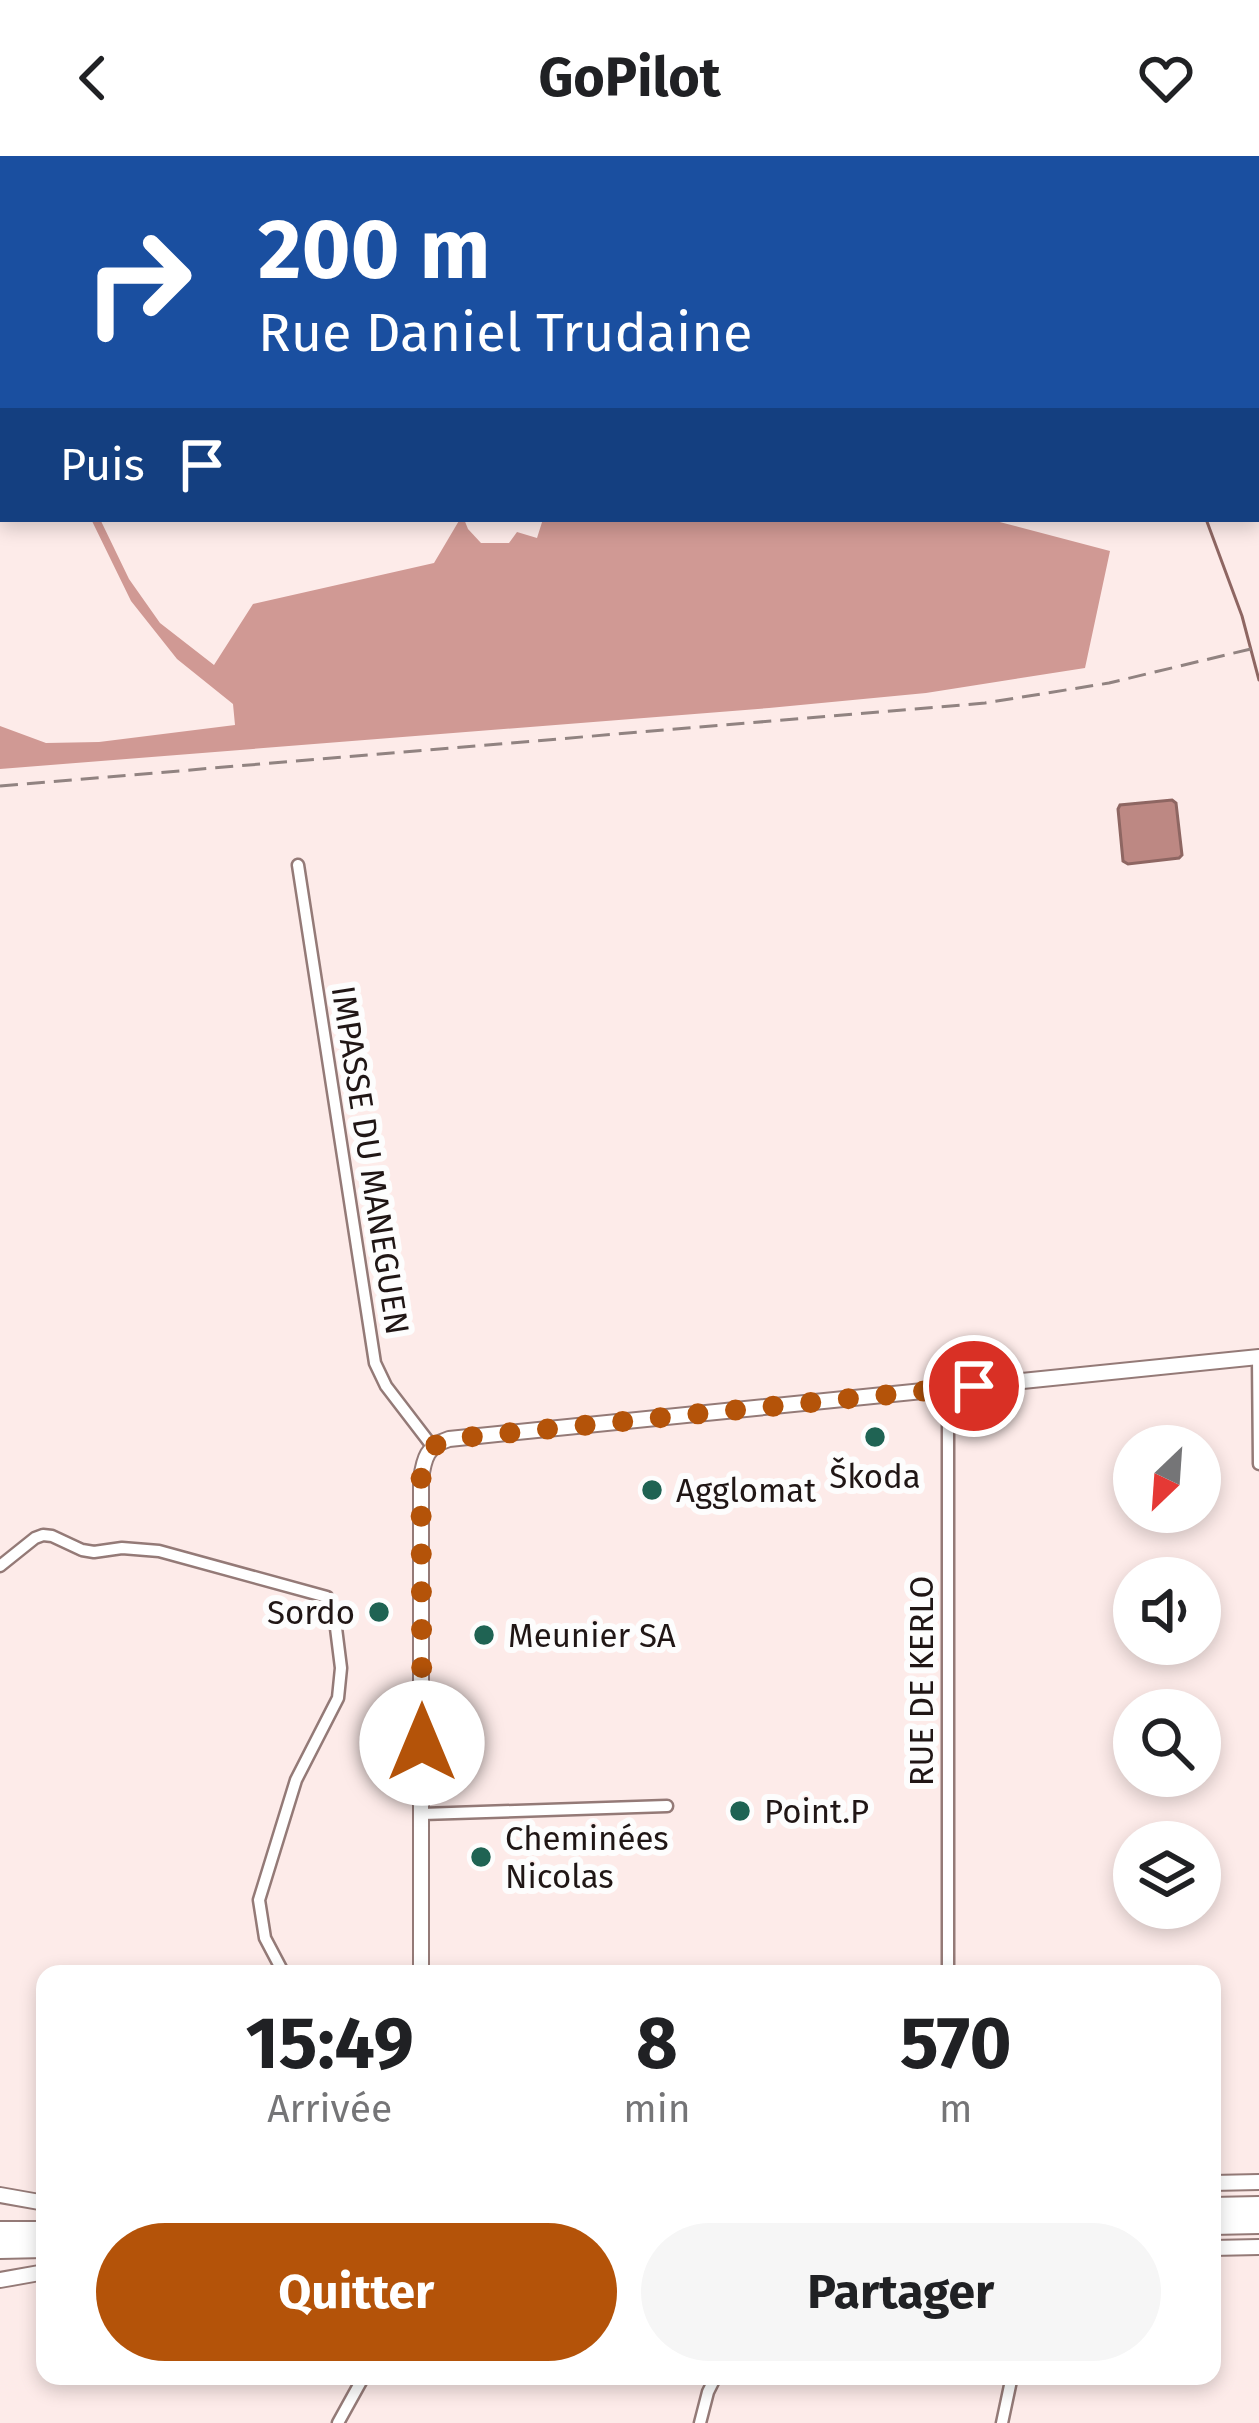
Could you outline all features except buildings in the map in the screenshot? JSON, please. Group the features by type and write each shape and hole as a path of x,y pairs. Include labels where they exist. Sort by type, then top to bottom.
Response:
{"highway":[{"path":"1221,2207 1259,2206"},
{"path":"1221,2225 1259,2224"},
{"path":"0,2231 36,2230"},
{"path":"0,2249 36,2248"}],"street":[{"name":"IMPASSE DU MANEGUEN","path":"298,865 375,1363 386,1386 432,1446"},
{"path":"421,1965 421,1479 423,1461 432,1446 449,1439 1258,1358 1259,1464"},
{"name":"RUE DE KERLO","path":"948,1388 948,1965"},
{"path":"0,1566 43,1535 94,1552 159,1551 327,1597 341,1667 338,1698 296,1780 259,1900 265,1938 279,1965"},
{"path":"422,1814 667,1806"},
{"path":"1221,2183 1259,2182"},
{"path":"0,2195 36,2202"},
{"path":"1221,2248 1259,2247"},
{"path":"0,2280 36,2274"},
{"path":"338,2423 359,2385"},
{"path":"700,2423 712,2385"},
{"path":"1002,2423 1010,2385"}],"shaded area":[{"path":"92,522 101,522 129,579 160,623 214,665 253,604 434,563 458,522 465,522 481,543 509,543 517,532 537,538 542,522 999,522 1110,551 1085,668 926,693 769,708 0,769 0,726 46,743 99,742 235,725 233,704 177,659 131,601"},
{"path":"1172,800 1182,855 1123,861 1120,805"}],"waterway":[{"path":"1207,522 1242,616 1259,680"}],"railway":[{"path":"0,786 985,703 1109,683 1259,647"}],"place":[{"name":"Škoda","path":"875,1437"},
{"name":"Agglomat","path":"652,1490"},
{"name":"Sordo","path":"379,1612"},
{"name":"Meunier SA","path":"484,1635"},
{"name":"Point.P","path":"740,1811"},
{"name":"Cheminées Nicolas","path":"481,1857"}],"route":[{"path":"422,1743 421,1479 423,1461 432,1446 449,1439 974,1386"}]}
